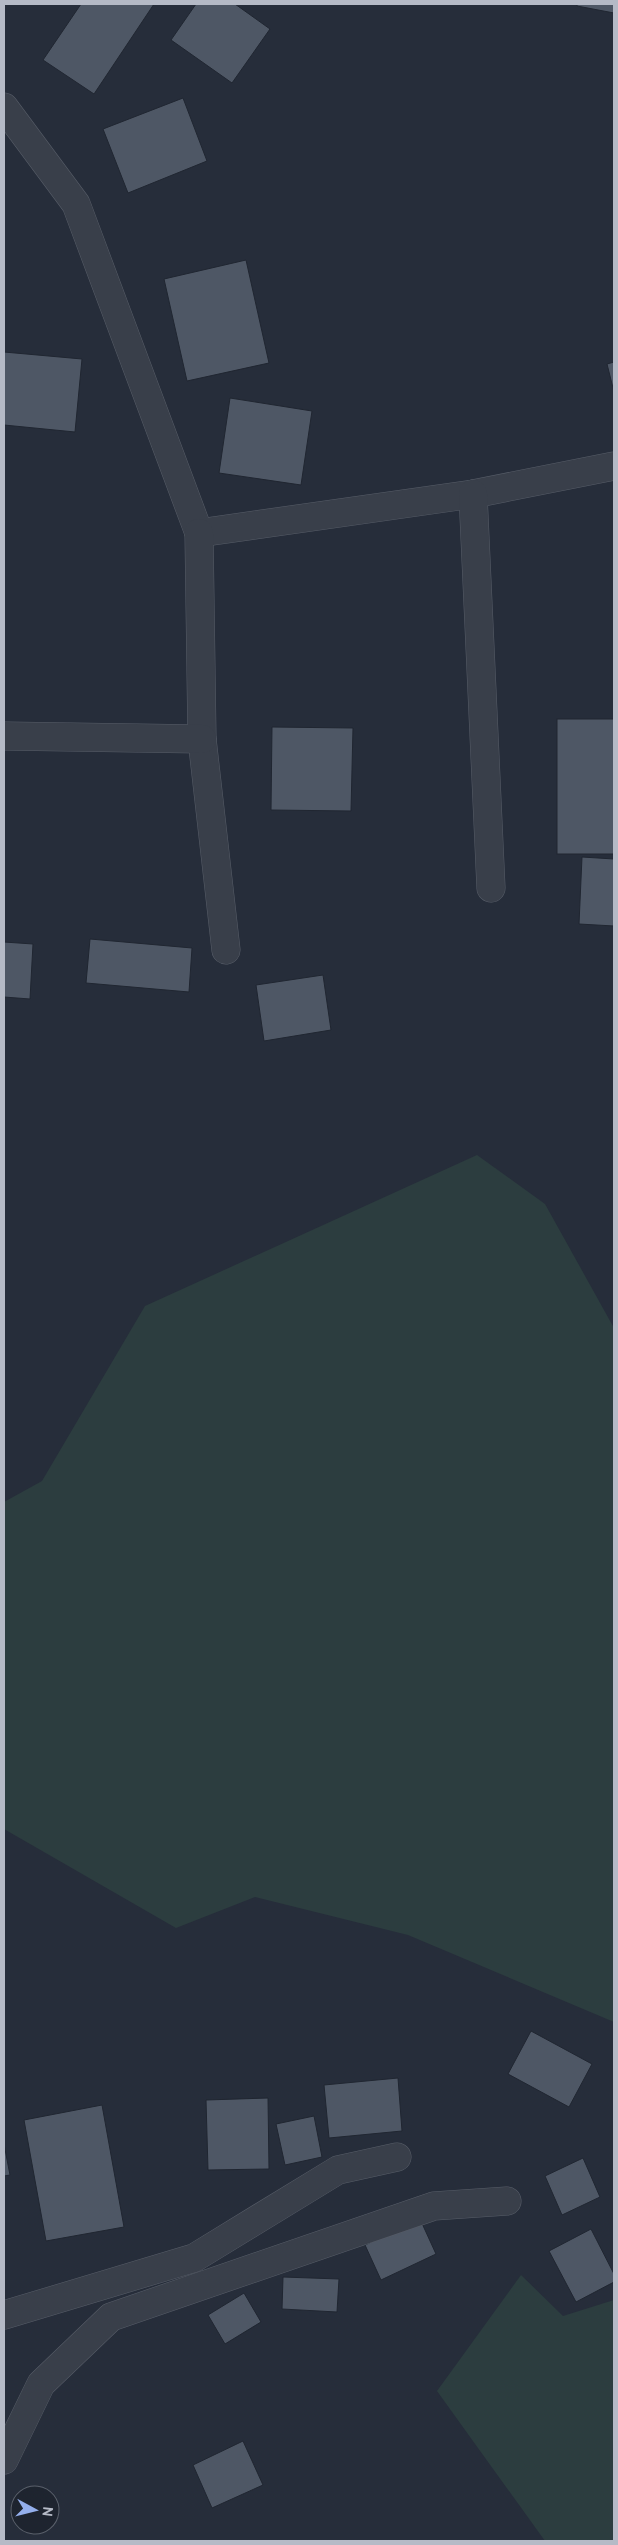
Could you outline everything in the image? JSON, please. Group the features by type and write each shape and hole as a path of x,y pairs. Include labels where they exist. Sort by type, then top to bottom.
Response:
{"street":[{"path":"4,107 76,204 199,533 202,739 226,950"},
{"path":"199,533 473,494 614,466"},
{"path":"473,494 491,888"},
{"path":"4,736 202,739"},
{"path":"4,2316 194,2258 338,2170 397,2157"},
{"path":"4,2460 41,2384 111,2317 434,2206 506,2201"}],"shaded area":[{"path":"477,1155 545,1204 614,1328 614,2022 408,1935 255,1897 176,1928 4,1829 4,1502 42,1481 145,1306"},
{"path":"521,2275 563,2316 614,2300 614,2541 545,2541 437,2391"}],"building":[{"path":"81,4 154,4 94,94 43,60"},
{"path":"196,4 235,4 270,29 232,83 171,40"},
{"path":"577,4 614,4 614,13 577,6"},
{"path":"183,98 207,161 128,193 103,129"},
{"path":"246,260 269,363 187,381 164,279"},
{"path":"4,352 82,359 75,432 4,425"},
{"path":"614,362 614,392 607,364"},
{"path":"230,398 312,411 301,485 219,473"},
{"path":"557,719 614,719 614,854 557,854"},
{"path":"272,727 353,728 351,811 271,810"},
{"path":"582,857 614,859 614,926 579,924"},
{"path":"90,939 192,948 189,992 86,983"},
{"path":"4,942 33,944 30,999 4,997"},
{"path":"323,975 331,1030 264,1041 256,985"},
{"path":"531,2031 592,2064 569,2107 508,2074"},
{"path":"398,2078 402,2131 329,2138 324,2085"},
{"path":"268,2098 269,2169 208,2170 206,2100"},
{"path":"102,2105 124,2227 46,2241 24,2120"},
{"path":"314,2116 322,2157 285,2165 276,2124"},
{"path":"4,2144 10,2175 4,2176"},
{"path":"583,2158 600,2197 562,2215 545,2176"},
{"path":"420,2219 436,2254 381,2280 365,2245"},
{"path":"591,2229 614,2274 614,2282 576,2302 549,2251"},
{"path":"283,2277 339,2279 337,2312 282,2309"},
{"path":"244,2293 261,2322 225,2344 208,2315"},
{"path":"243,2441 263,2485 212,2508 193,2465"}]}
